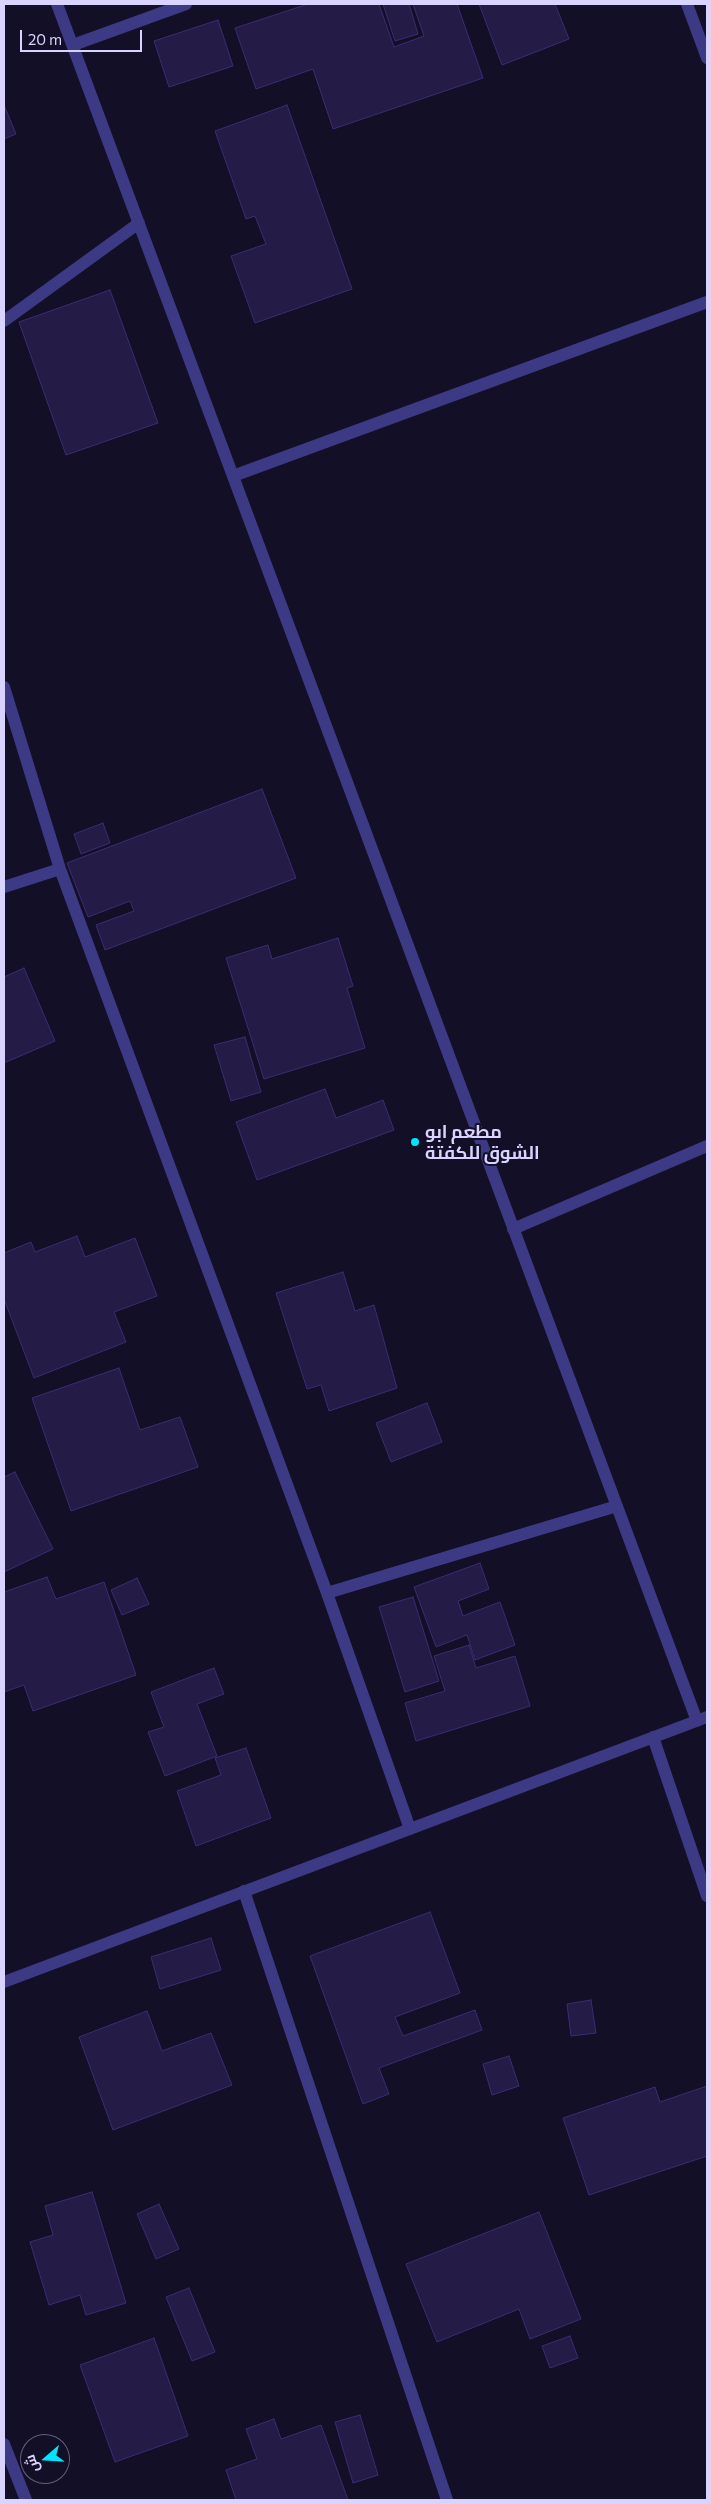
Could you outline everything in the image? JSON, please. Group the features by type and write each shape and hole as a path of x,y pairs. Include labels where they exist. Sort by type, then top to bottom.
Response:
{"street":[{"path":"4,1982 702,1719 617,1506 57,4"},
{"path":"73,45 186,4"},
{"path":"687,4 707,58"},
{"path":"4,321 139,222"},
{"path":"233,476 707,302"},
{"path":"4,686 60,869 328,1593 410,1829"},
{"path":"4,888 60,869"},
{"path":"513,1228 707,1146"},
{"path":"328,1593 617,1506"},
{"path":"653,1737 707,1896"},
{"path":"244,1891 447,2500"},
{"path":"4,2444 26,2500"}],"building":[{"path":"308,4 379,4 394,47 424,36 413,4 457,4 483,78 333,129 313,69 256,89 235,28"},
{"path":"383,4 409,4 418,34 395,41"},
{"path":"479,4 555,4 569,39 502,65"},
{"path":"218,20 233,66 169,87 154,41"},
{"path":"4,105 16,134 4,139"},
{"path":"287,105 352,289 255,323 231,256 266,244 255,216 246,219 215,131"},
{"path":"110,290 158,423 66,455 19,322"},
{"path":"262,789 296,878 105,950 96,925 134,911 130,901 88,917 67,863"},
{"path":"103,823 110,843 81,854 74,834"},
{"path":"338,938 353,986 347,988 365,1048 264,1079 226,958 268,945 272,959"},
{"path":"24,968 55,1041 4,1063 4,977"},
{"path":"245,1037 261,1092 231,1101 214,1045"},
{"path":"325,1089 336,1118 383,1100 394,1130 257,1180 236,1122"},
{"path":"77,1236 85,1257 135,1238 157,1296 114,1312 126,1342 34,1378 4,1299 4,1253 31,1242 35,1252"},
{"path":"343,1272 355,1311 374,1305 397,1388 329,1411 321,1385 307,1389 276,1293"},
{"path":"119,1368 140,1430 180,1417 198,1467 71,1511 32,1398"},
{"path":"427,1403 442,1442 391,1462 376,1423"},
{"path":"15,1472 53,1549 4,1572 4,1477"},
{"path":"480,1563 489,1589 458,1601 463,1616 500,1602 515,1645 475,1660 467,1635 436,1647 414,1587"},
{"path":"47,1577 56,1599 104,1582 136,1675 33,1711 24,1685 4,1692 4,1592"},
{"path":"137,1578 149,1604 122,1615 111,1590"},
{"path":"413,1597 439,1681 405,1692 379,1607"},
{"path":"469,1645 476,1668 515,1656 530,1706 416,1741 405,1703 445,1691 434,1656"},
{"path":"214,1668 224,1694 197,1704 217,1756 165,1776 148,1732 164,1727 151,1692"},
{"path":"246,1748 271,1818 196,1846 177,1791 221,1775 215,1758"},
{"path":"430,1912 460,1993 395,2017 403,2036 475,2010 482,2030 379,2068 389,2094 363,2104 310,1956"},
{"path":"211,1938 221,1970 160,1989 151,1957"},
{"path":"591,2000 596,2033 571,2036 567,2004"},
{"path":"147,2011 162,2051 211,2033 232,2085 113,2130 79,2037"},
{"path":"509,2056 519,2086 492,2095 483,2064"},
{"path":"707,2086 707,2156 589,2195 563,2118 655,2087 660,2102"},
{"path":"92,2192 126,2303 86,2315 80,2295 49,2305 30,2242 53,2235 45,2206"},
{"path":"159,2204 179,2249 156,2259 137,2214"},
{"path":"539,2212 581,2319 530,2339 519,2309 437,2342 406,2264"},
{"path":"189,2288 215,2352 192,2361 166,2297"},
{"path":"570,2336 578,2358 550,2368 542,2346"},
{"path":"154,2338 188,2436 115,2462 80,2365"},
{"path":"360,2415 378,2475 353,2483 335,2422"},
{"path":"274,2419 281,2439 321,2425 348,2500 236,2500 226,2470 257,2459 246,2429"}],"place":[{"name":"مطعم ابو الشوق للكفتة","path":"415,1142"}]}
